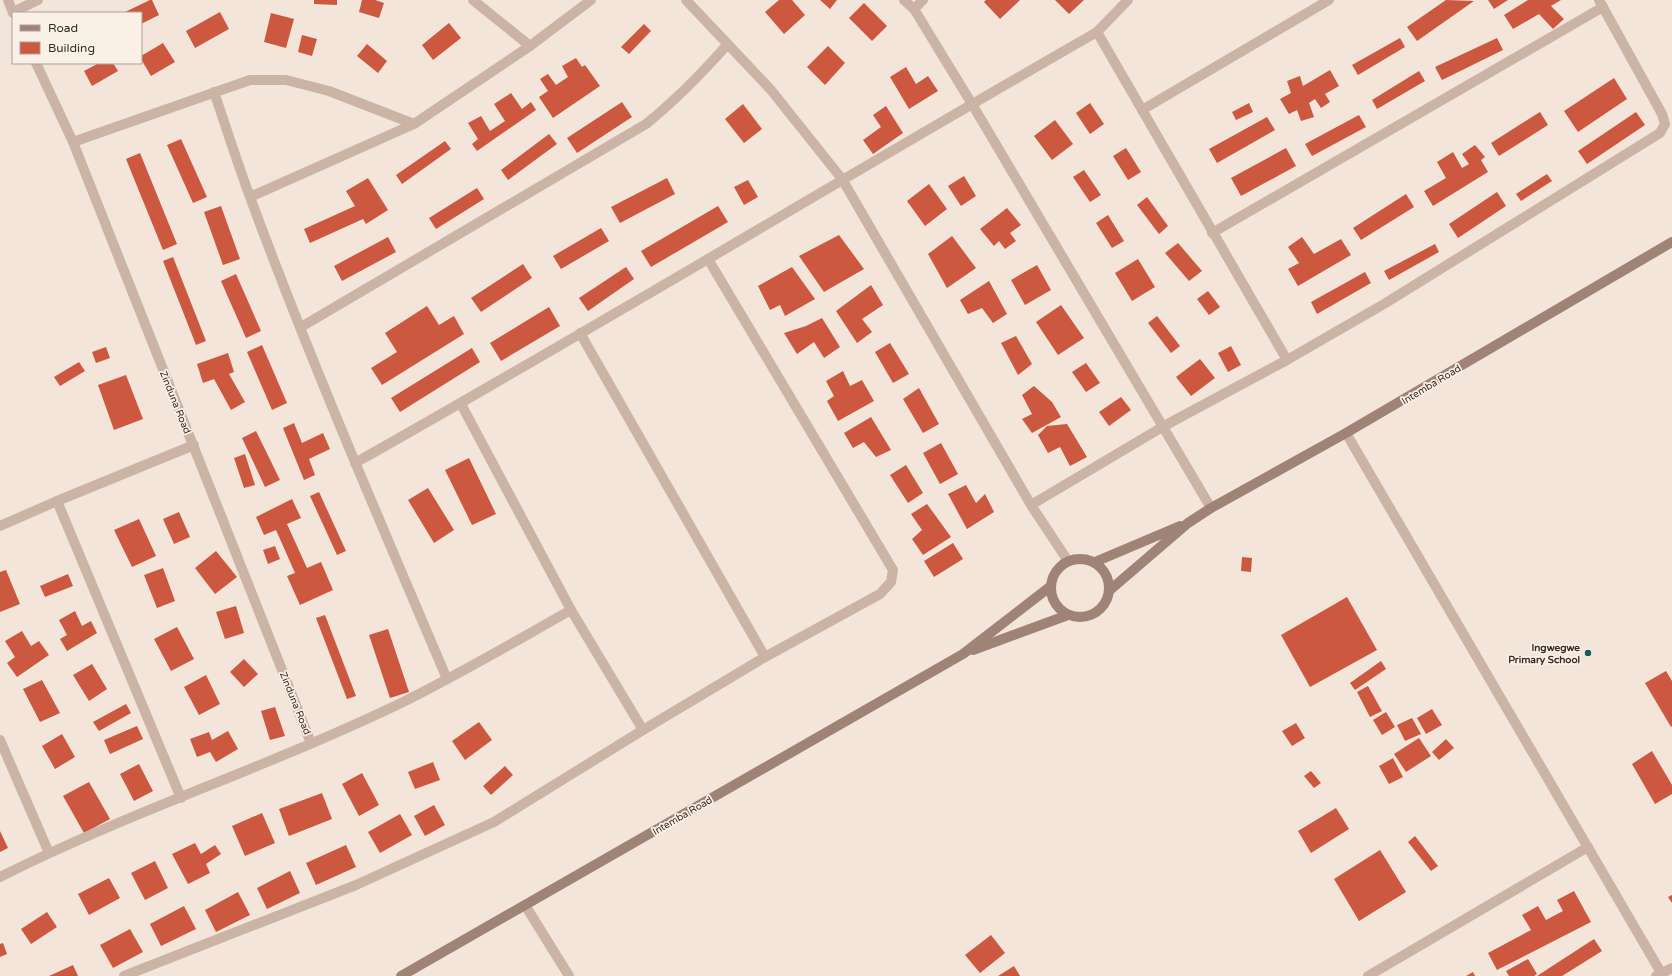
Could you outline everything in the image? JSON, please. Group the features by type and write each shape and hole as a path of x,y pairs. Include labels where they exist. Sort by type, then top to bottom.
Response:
{"street":[{"path":"8,0 13,12 38,0"},
{"path":"473,0 530,46"},
{"path":"250,197 414,124 530,46 591,0"},
{"path":"686,0 771,90 842,179 1031,505 1068,561"},
{"path":"904,0 914,9 972,104 1164,426 1182,460 1211,508"},
{"path":"914,9 923,0"},
{"path":"355,464 461,404 842,179 1097,32 1128,0"},
{"path":"1142,110 1329,0"},
{"path":"1031,505 1164,426 1287,360 1384,304 1660,133 1664,124 1662,114 1601,4 1212,233"},
{"path":"1097,32 1212,233 1287,360"},
{"path":"301,327 646,124 665,109 694,82 727,45"},
{"name":"Zinduna Road","path":"36,64 73,142 311,743"},
{"path":"73,142 250,80 286,80 329,90 414,124"},
{"path":"214,92 250,197 355,464 447,679"},
{"name":"Intemba Road","path":"1188,523 1211,508 1346,433 1672,242"},
{"path":"124,976 356,885 494,822 765,657 880,594 891,582 893,570 708,259"},
{"path":"580,333 765,657"},
{"path":"461,404 571,610 643,730"},
{"path":"1346,433 1588,846 1660,975 1672,968"},
{"path":"0,526 194,445"},
{"path":"58,501 181,798"},
{"path":"1095,562 1188,523"},
{"path":"964,654 1068,615 1087,617 1103,608 1110,590 1188,523"},
{"path":"1068,615 1055,603 1051,586 1056,571 1068,561 1082,558 1095,562 1107,574 1110,590"},
{"path":"964,654 1051,586"},
{"path":"0,877 49,853 311,743 398,704 447,679 571,610"},
{"name":"Intemba Road","path":"401,976 964,654"},
{"path":"0,740 49,853"},
{"path":"1368,976 1588,846"},
{"path":"526,905 569,976"}],"building":[{"path":"152,0 159,15 142,24 142,12 125,12"},
{"path":"314,0 337,0 337,5 314,4"},
{"path":"362,0 375,0 384,3 379,18 359,12"},
{"path":"779,0 792,0 805,15 784,34 765,12"},
{"path":"820,0 837,0 830,9"},
{"path":"986,0 1020,0 1000,19 984,2"},
{"path":"1055,0 1084,0 1069,14"},
{"path":"1446,0 1474,1 1417,41 1407,27"},
{"path":"1488,0 1508,0 1494,9"},
{"path":"1528,0 1561,0 1551,6 1564,19 1553,29 1539,14 1513,29 1504,15"},
{"path":"864,3 887,26 872,41 849,18"},
{"path":"220,12 229,29 195,48 186,31"},
{"path":"271,13 294,19 286,48 264,42"},
{"path":"449,23 461,38 433,60 422,45"},
{"path":"644,24 651,31 629,54 621,47"},
{"path":"302,35 317,39 312,56 298,52"},
{"path":"1400,38 1405,47 1358,75 1352,65"},
{"path":"1497,38 1503,50 1442,80 1435,67"},
{"path":"163,43 175,62 151,76 142,61 142,55"},
{"path":"367,44 387,61 378,73 357,56"},
{"path":"828,46 845,63 825,85 807,67"},
{"path":"576,58 582,67 585,65 600,86 553,118 539,97 548,91 540,79 548,74 556,85 568,77 562,66"},
{"path":"97,64 114,64 118,71 92,86 84,71"},
{"path":"906,67 916,84 928,76 938,91 909,109 890,77"},
{"path":"1330,70 1339,86 1325,94 1330,102 1321,108 1315,99 1309,103 1314,117 1301,121 1297,110 1289,114 1280,99 1291,93 1287,81 1300,76 1303,86"},
{"path":"1419,71 1425,81 1377,109 1372,100"},
{"path":"1614,78 1627,99 1578,132 1564,111"},
{"path":"511,93 522,109 531,102 536,110 477,151 472,144 478,139 468,123 481,116 490,131 505,121 494,104"},
{"path":"622,102 632,117 577,153 567,138"},
{"path":"1090,103 1104,124 1090,134 1076,113"},
{"path":"1249,103 1253,112 1236,120 1232,112"},
{"path":"743,104 762,129 744,143 725,119"},
{"path":"886,106 903,133 873,154 863,140 881,127 873,115"},
{"path":"1540,112 1548,125 1499,156 1491,143"},
{"path":"1636,112 1645,125 1587,164 1578,151"},
{"path":"1359,115 1366,127 1312,156 1305,144"},
{"path":"1267,117 1275,130 1217,163 1209,149"},
{"path":"1055,120 1073,144 1052,160 1034,136"},
{"path":"549,134 557,144 508,180 501,170"},
{"path":"181,139 207,197 193,203 167,145"},
{"path":"445,141 451,149 402,184 396,175"},
{"path":"1475,145 1485,157 1481,160 1488,172 1433,206 1424,191 1446,178 1437,162 1453,152 1462,168 1469,164 1462,154"},
{"path":"1126,148 1141,172 1128,180 1113,156"},
{"path":"1286,148 1296,166 1241,196 1231,178"},
{"path":"140,153 177,244 163,250 126,159"},
{"path":"1084,170 1101,195 1090,202 1073,177"},
{"path":"1547,174 1552,181 1521,201 1516,194"},
{"path":"964,176 976,196 961,206 948,186"},
{"path":"368,178 388,210 366,224 363,219 310,243 304,229 355,206 346,191"},
{"path":"667,178 675,194 620,223 611,207"},
{"path":"748,180 758,197 744,205 734,187"},
{"path":"929,184 947,209 925,226 907,201"},
{"path":"477,188 484,199 436,229 429,218"},
{"path":"1497,192 1506,206 1458,238 1449,224"},
{"path":"1406,194 1414,207 1361,240 1353,228"},
{"path":"1147,197 1168,226 1159,234 1137,205"},
{"path":"221,206 240,259 223,265 204,212"},
{"path":"718,206 728,222 651,267 641,251"},
{"path":"1007,208 1021,225 1010,233 1016,241 1005,249 999,241 994,246 980,229"},
{"path":"1108,215 1124,241 1112,248 1096,223"},
{"path":"601,228 609,241 561,269 553,256"},
{"path":"839,235 864,269 824,292 799,256"},
{"path":"952,236 976,268 947,288 928,254"},
{"path":"388,237 396,252 342,281 334,266"},
{"path":"1302,237 1314,254 1341,239 1351,255 1298,286 1288,269 1299,263 1288,247"},
{"path":"1178,243 1202,271 1189,281 1165,253"},
{"path":"1435,244 1439,252 1389,280 1384,271"},
{"path":"173,257 206,341 196,345 163,261"},
{"path":"1138,259 1155,287 1132,301 1115,273"},
{"path":"523,264 532,278 481,312 471,298"},
{"path":"1037,265 1051,290 1025,305 1011,280"},
{"path":"626,267 634,279 588,311 579,298"},
{"path":"792,267 815,299 785,316 780,305 770,310 758,286"},
{"path":"1365,272 1371,283 1317,314 1311,302"},
{"path":"236,274 261,331 246,338 221,281"},
{"path":"989,281 1007,314 993,323 982,308 968,314 960,300"},
{"path":"871,285 883,305 862,319 872,332 857,343 836,311"},
{"path":"1208,291 1220,307 1209,315 1197,299"},
{"path":"1061,305 1084,338 1058,355 1036,322"},
{"path":"427,306 439,325 454,316 464,334 382,385 371,368 397,352 385,333"},
{"path":"549,307 560,326 501,361 490,343"},
{"path":"1157,316 1180,346 1171,353 1148,323"},
{"path":"822,318 840,347 824,358 814,342 797,354 784,333 806,326"},
{"path":"1016,336 1032,364 1018,375 1001,343"},
{"path":"890,343 909,374 893,383 875,352"},
{"path":"262,345 287,403 272,410 247,352"},
{"path":"1231,346 1241,365 1228,372 1218,353"},
{"path":"106,347 110,358 96,363 92,352"},
{"path":"472,348 480,362 400,412 391,398"},
{"path":"228,353 234,372 229,374 245,402 231,410 214,379 203,383 197,364"},
{"path":"1200,359 1215,378 1191,396 1176,377"},
{"path":"79,362 85,371 60,386 54,377"},
{"path":"1086,363 1100,383 1086,392 1072,372"},
{"path":"843,371 850,386 862,380 874,401 838,421 827,401 834,396 826,381"},
{"path":"126,375 143,419 114,430 98,385"},
{"path":"1034,386 1052,402 1061,417 1032,433 1022,419 1032,414 1022,395"},
{"path":"919,388 939,424 923,433 903,399"},
{"path":"1121,397 1131,410 1109,426 1099,412"},
{"path":"871,417 891,450 876,457 864,442 853,448 844,433"},
{"path":"294,423 302,443 323,433 330,449 309,459 315,475 304,480 283,428"},
{"path":"1067,424 1087,457 1070,466 1060,447 1048,453 1038,435 1047,426"},
{"path":"256,431 280,480 265,487 242,438"},
{"path":"941,443 958,474 940,484 923,453"},
{"path":"245,454 255,485 244,488 234,458"},
{"path":"469,458 496,514 472,525 445,470"},
{"path":"906,465 923,493 908,503 890,475"},
{"path":"966,485 976,503 985,494 994,512 967,529 948,494"},
{"path":"428,488 454,530 434,543 408,500"},
{"path":"319,492 346,551 337,555 310,496"},
{"path":"292,499 301,518 287,524 307,568 321,562 333,590 300,605 287,576 295,573 276,530 264,535 256,517"},
{"path":"927,504 951,537 923,555 912,539 922,530 911,514"},
{"path":"179,512 190,537 174,544 163,519"},
{"path":"139,519 156,556 132,567 114,530"},
{"path":"953,543 963,559 934,577 924,561"},
{"path":"275,546 280,559 268,564 263,550"},
{"path":"216,551 237,577 215,594 195,568"},
{"path":"1242,557 1252,558 1251,572 1241,571"},
{"path":"163,568 175,601 157,608 144,575"},
{"path":"6,570 20,604 0,612 0,572"},
{"path":"68,574 73,586 45,597 40,586"},
{"path":"1347,597 1377,650 1310,687 1281,635"},
{"path":"236,606 244,633 225,639 216,612"},
{"path":"75,611 82,626 91,621 97,633 67,651 60,639 67,635 59,620"},
{"path":"325,615 356,696 347,699 316,618"},
{"path":"177,627 194,659 171,671 154,639"},
{"path":"388,629 409,692 390,698 369,635"},
{"path":"22,631 31,646 39,641 49,655 17,677 7,663 15,657 5,641"},
{"path":"244,659 258,674 244,687 230,672"},
{"path":"1381,661 1386,669 1355,690 1350,683"},
{"path":"92,664 107,689 89,701 73,675"},
{"path":"1666,671 1672,681 1671,727 1645,683"},
{"path":"206,675 220,704 199,715 184,687"},
{"path":"42,680 60,713 40,722 23,689"},
{"path":"1368,686 1382,711 1370,717 1357,692"},
{"path":"126,704 131,713 99,731 93,722"},
{"path":"275,707 285,736 270,740 261,711"},
{"path":"1432,709 1442,725 1426,734 1417,718"},
{"path":"1386,712 1395,727 1382,735 1373,720"},
{"path":"1412,718 1421,734 1405,741 1397,725"},
{"path":"479,722 492,740 465,760 452,741"},
{"path":"1296,723 1305,738 1292,746 1282,731"},
{"path":"137,726 143,739 110,754 104,740"},
{"path":"228,731 238,749 216,762 210,752 197,757 190,739 209,732 212,740"},
{"path":"62,734 75,757 55,769 42,746"},
{"path":"1419,738 1431,756 1406,772 1394,754"},
{"path":"1446,739 1454,748 1439,760 1432,752"},
{"path":"1652,751 1672,785 1672,794 1655,804 1632,764"},
{"path":"1393,758 1403,777 1389,784 1379,766"},
{"path":"433,762 440,780 415,789 408,772"},
{"path":"139,764 153,791 134,801 120,774"},
{"path":"505,766 513,775 491,795 483,786"},
{"path":"1311,771 1321,783 1314,788 1304,776"},
{"path":"362,773 379,805 359,816 342,784"},
{"path":"89,782 110,819 84,833 63,796"},
{"path":"322,793 332,819 289,836 279,809"},
{"path":"434,805 445,825 425,836 414,816"},
{"path":"1336,808 1349,829 1311,853 1298,831"},
{"path":"262,813 275,843 245,856 232,826"},
{"path":"400,814 412,835 380,853 368,832"},
{"path":"0,831 8,848 0,852"},
{"path":"1415,836 1438,866 1431,871 1408,842"},
{"path":"195,843 201,854 215,845 221,854 206,864 210,873 188,884 172,854"},
{"path":"346,845 356,867 316,885 306,863"},
{"path":"1380,850 1406,892 1359,921 1334,879"},
{"path":"155,861 168,888 145,900 131,873"},
{"path":"290,871 300,893 267,909 257,888"},
{"path":"109,878 120,898 89,915 78,894"},
{"path":"1574,891 1591,922 1497,970 1488,953 1531,930 1522,915 1538,906 1546,920 1563,911 1557,900"},
{"path":"238,892 250,915 216,932 205,910"},
{"path":"1672,895 1672,903 1668,897"},
{"path":"184,906 196,929 161,946 150,924"},
{"path":"47,912 57,927 31,944 21,929"},
{"path":"130,929 143,952 113,968 100,945"},
{"path":"991,935 1005,953 980,973 965,955"},
{"path":"1594,939 1602,951 1562,976 1537,976"},
{"path":"3,943 7,954 0,957 0,944"},
{"path":"1528,959 1537,974 1534,976 1509,976 1506,971"},
{"path":"73,965 78,976 49,976"},
{"path":"1014,966 1020,976 998,976"},
{"path":"1473,972 1475,976 1466,976"}],"place":[{"name":"Ingwegwe Primary School","path":"1588,653"}]}
